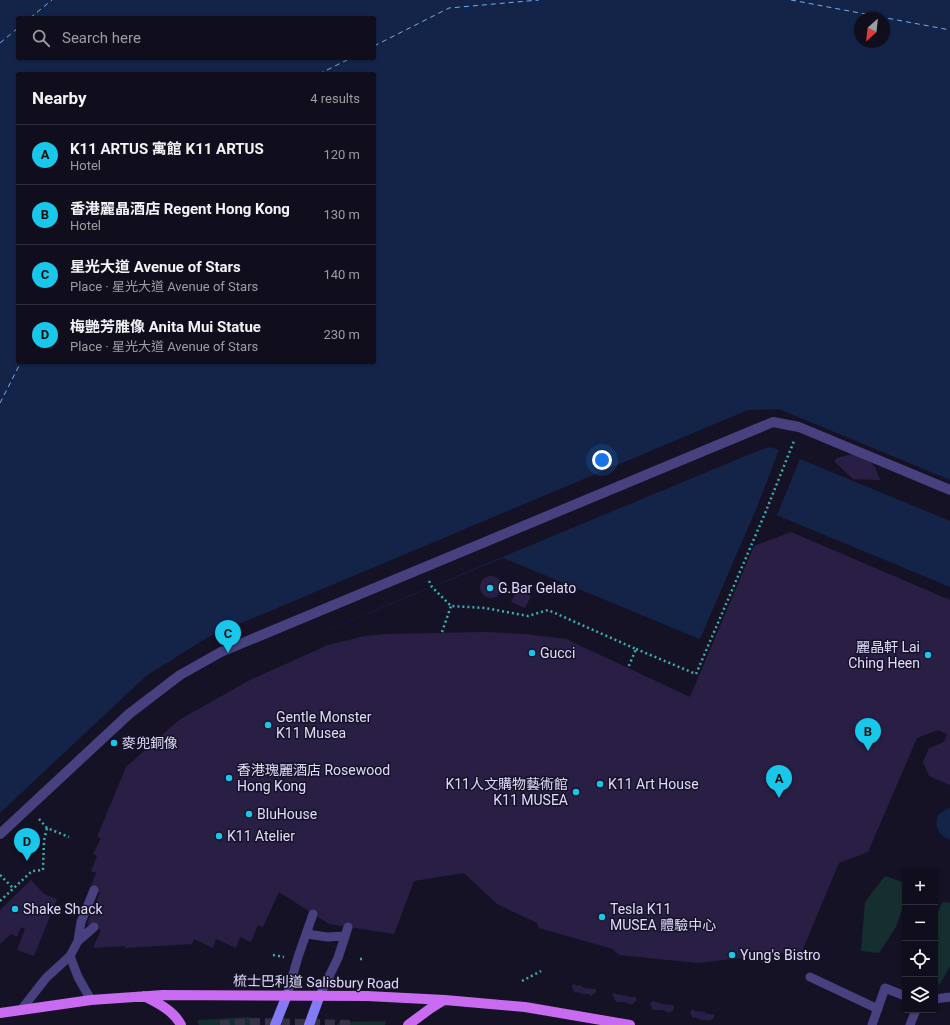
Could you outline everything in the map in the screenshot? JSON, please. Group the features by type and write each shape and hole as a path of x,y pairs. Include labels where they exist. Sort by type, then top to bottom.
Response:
{"main road":[{"name":"梳士巴利道 Salisbury Road","path":"0,1013 91,1000 144,996 190,994 320,995 445,1000 525,1007 630,1025"},
{"path":"275,1025 287,995"},
{"path":"309,1025 320,995"},
{"path":"144,996 160,1004 178,1019 182,1025"},
{"path":"408,1025 431,1008 445,1000"}],"street":[{"path":"0,834 129,714 180,675 221,652 773,422 800,427 950,490"}],"lane":[{"path":"21,1010 46,978 70,956 78,941 81,922 94,890"},
{"path":"287,995 313,914"},
{"path":"78,941 94,927"},
{"path":"320,995 338,958 348,927"},
{"path":"307,934 327,937 345,936"},
{"path":"70,956 78,977 91,1000"},
{"path":"810,977 878,1009"},
{"path":"872,1025 885,988 902,995"},
{"path":"938,999 950,997"},
{"path":"910,1025 915,1013"}],"path":[{"path":"423,568 432,587 451,606 485,608 528,616 548,610 696,674 766,511 800,427"},
{"path":"442,632 451,606"},
{"path":"628,668 636,648"},
{"path":"43,824 47,828 69,837"},
{"path":"0,901 32,871 43,870 44,840 47,828"},
{"path":"0,875 13,888"},
{"path":"274,955 284,957"},
{"path":"360,959 366,959"},
{"path":"522,981 542,971"}],"green space":[{"path":"885,876 902,882 902,909 896,927 879,953 861,951 865,902"},
{"path":"943,902 950,903 950,966 938,986 938,941 938,911"},
{"path":"250,1017 250,1025 199,1025 197,1021 199,1020"},
{"path":"386,1021 385,1025 337,1025 339,1022"}],"water":[{"path":"0,0 950,0 950,587 757,507 700,639 503,558 233,669 192,692 143,729 72,797 58,830 43,824 0,865"},
{"path":"950,808 950,840 940,833 936,824 940,814"}],"pier":[{"path":"779,409 950,480 950,521 800,459 777,515 757,507 779,450 770,447 760,450 233,669 192,692 143,729 72,797 58,830 43,824 0,865 0,813 146,676 208,637 748,410"}],"building":[{"path":"852,454 870,462 875,467 880,480 853,479 834,461 837,458"},
{"path":"791,532 950,600 950,785 929,776 923,762 929,748 944,742 947,734 938,730 917,738 868,852 839,863 802,951 698,963 619,955 613,949 539,928 537,923 497,904 464,873 414,881 394,934 329,924 279,892 263,927 258,925 251,942 240,937 236,948 216,939 213,948 194,939 192,944 125,948 125,946 93,948 101,930 87,924 100,893 90,889 96,873 91,871 97,856 93,854 101,838 97,837 126,767 179,720 250,680 328,645 365,636 388,634 484,632 525,634 566,639 690,697 754,546"},
{"path":"491,576 499,579 502,587 499,595 491,598 483,595 480,587 483,579"},
{"path":"517,590 531,596 525,608 511,602"},
{"path":"31,880 44,894 57,899 34,956 17,950 25,929 21,927 17,937 11,934 0,944 0,910"},
{"path":"575,984 584,988 594,989 596,992 591,996 589,994 575,993 572,985"},
{"path":"615,993 617,995 619,994 635,997 637,999 631,1005 629,1003 627,1004 626,1002 616,1002 613,996"},
{"path":"653,1001 673,1005 674,1009 669,1013 663,1010 653,1010 650,1004"},
{"path":"693,1009 695,1011 705,1012 706,1014 709,1013 710,1015 713,1014 714,1018 709,1021 701,1020 695,1017 693,1018 690,1013"}],"ferry route":[{"path":"32,16 52,0"},
{"path":"376,45 449,8 539,0"},
{"path":"791,0 950,30"},
{"path":"0,43 16,30"},
{"path":"323,72 347,60"},
{"path":"0,403 20,364"}],"tunnel":[{"path":"220,1025 256,1023 354,1025"}],"place":[{"name":"G.Bar Gelato","path":"490,588"},
{"name":"星光大道 Avenue of Stars","path":"228,653"},
{"name":"Gucci","path":"532,653"},
{"name":"麗晶軒 Lai Ching Heen","path":"928,655"},
{"name":"Gentle Monster K11 Musea","path":"268,725"},
{"name":"麥兜銅像","path":"114,743"},
{"name":"香港麗晶酒店 Regent Hong Kong","path":"868,751"},
{"name":"香港瑰麗酒店 Rosewood Hong Kong","path":"229,778"},
{"name":"K11 Art House","path":"600,784"},
{"name":"K11人文購物藝術館 K11 MUSEA","path":"576,792"},
{"name":"K11 ARTUS 寓館 K11 ARTUS","path":"779,798"},
{"name":"BluHouse","path":"249,814"},
{"name":"K11 Atelier","path":"219,836"},
{"name":"梅艷芳脽像 Anita Mui Statue","path":"27,861"},
{"name":"Shake Shack","path":"15,909"},
{"name":"Tesla K11 MUSEA 體驗中心","path":"602,917"},
{"name":"Yung's Bistro","path":"732,955"}]}
